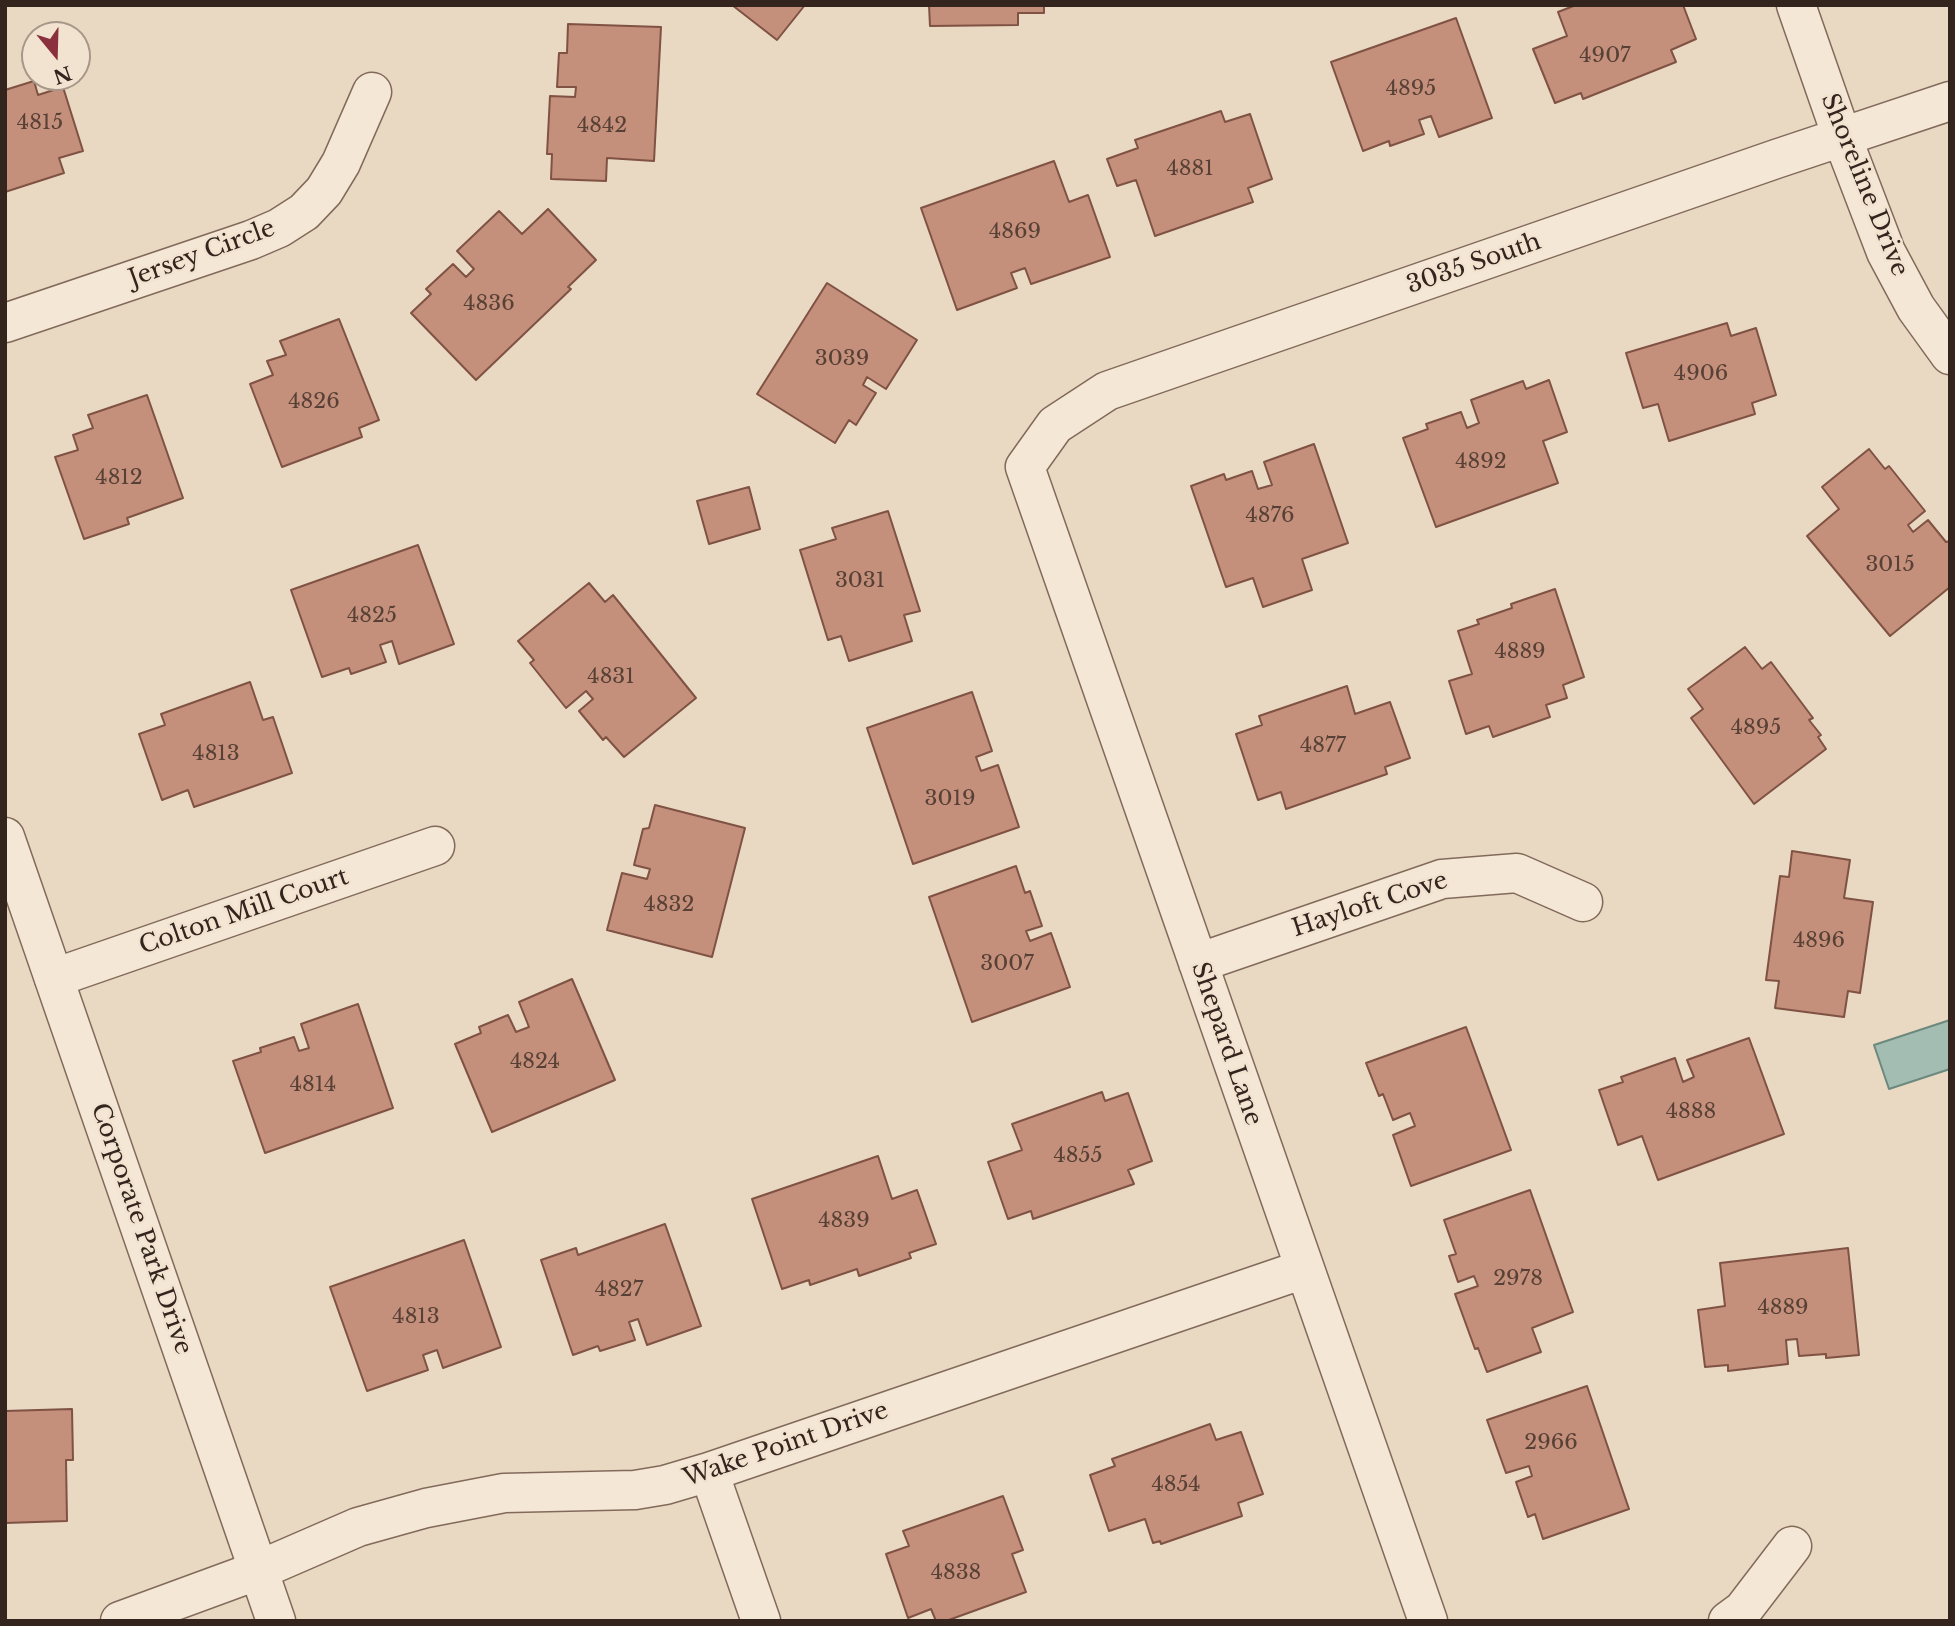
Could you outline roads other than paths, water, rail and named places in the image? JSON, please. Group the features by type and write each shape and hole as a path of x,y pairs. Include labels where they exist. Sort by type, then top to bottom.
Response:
{"street":[{"name":"Shoreline Drive","path":"1796,5 1886,252 1916,309 1950,355"},
{"name":"Jersey Circle","path":"5,323 251,240 279,228 304,212 324,191 341,163 372,92"},
{"name":"3035 South","path":"1025,467 1055,425 1107,391 1950,101"},
{"name":"Shepard Lane","path":"1025,467 1428,1621"},
{"name":"Corporate Park Drive","path":"5,837 276,1621"},
{"name":"Colton Mill Court","path":"54,978 435,846"},
{"name":"Hayloft Cove","path":"1198,963 1442,878 1517,873 1583,902"},
{"name":"Wake Point Drive","path":"120,1621 259,1570 358,1527 426,1508 505,1493 635,1490 665,1485 709,1472 1304,1269"},
{"path":"709,1472 761,1621"},
{"path":"1728,1621 1744,1610 1792,1546"}]}
